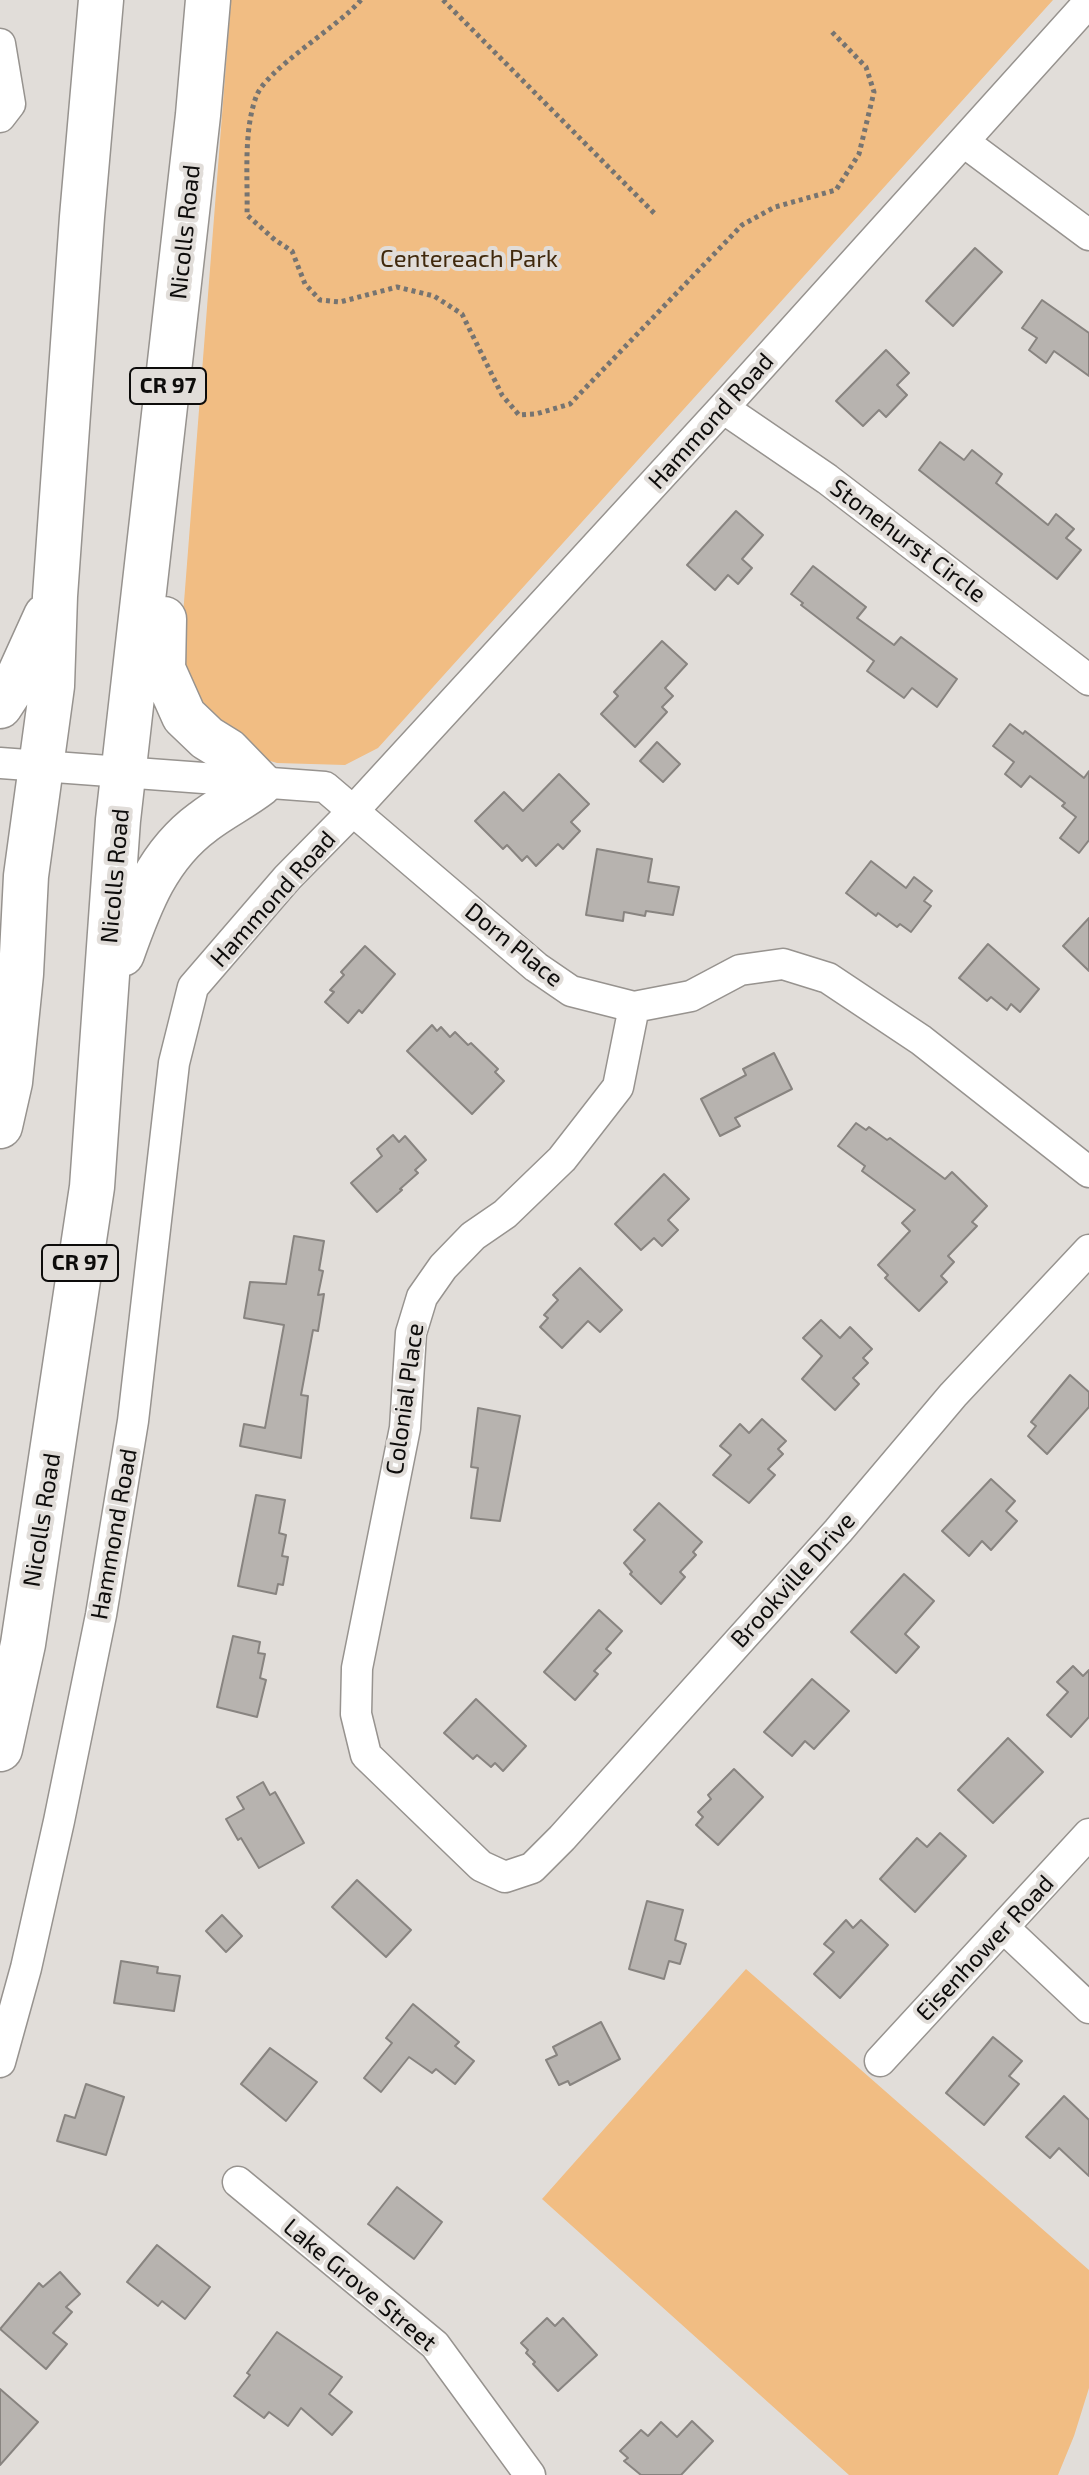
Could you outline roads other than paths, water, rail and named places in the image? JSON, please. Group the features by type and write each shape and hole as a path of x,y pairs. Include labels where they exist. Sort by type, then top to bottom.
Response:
{"highway":[{"path":"0,1126 14,1047 26,876 20,765 52,686 55,596 101,0"},
{"name":"Nicolls Road","path":"0,1749 23,1644 89,1203 118,820 198,115 208,0"},
{"path":"105,1007 137,912 155,873 176,844 204,821 242,799 260,784 228,751 207,738 184,716 171,693 163,669 164,612 154,510"},
{"path":"0,706 17,680 55,596"},
{"path":"0,945 14,1047"}],"street":[{"name":"Hammond Road","path":"0,2062 26,1968 56,1836 101,1615 133,1421 174,1063 193,987 287,878 354,810 723,408 1089,2"},
{"path":"0,44 10,104 0,117"},
{"path":"964,142 1089,235"},
{"name":"Stonehurst Circle","path":"723,408 827,479 1089,680"},
{"name":"Dorn Place","path":"20,765 325,787 536,967 571,991 634,1007 691,996 740,970 783,964 828,978 921,1040 1089,1172"},
{"name":"Colonial Place","path":"481,1866 366,1755 356,1714 357,1668 405,1428 411,1333 422,1297 443,1267 473,1236 505,1214 562,1159 618,1087 634,1007"},
{"name":"Brookville Drive","path":"481,1866 505,1877 532,1868 562,1838 838,1531 953,1395 1089,1250"},
{"name":"Eisenhower Road","path":"880,2061 1089,1834"},
{"path":"1004,1928 1089,2008"},
{"name":"Lake Grove Street","path":"238,2182 435,2345 530,2475"}],"park label":[{"name":"Centereach Park","path":"469,259"}]}
